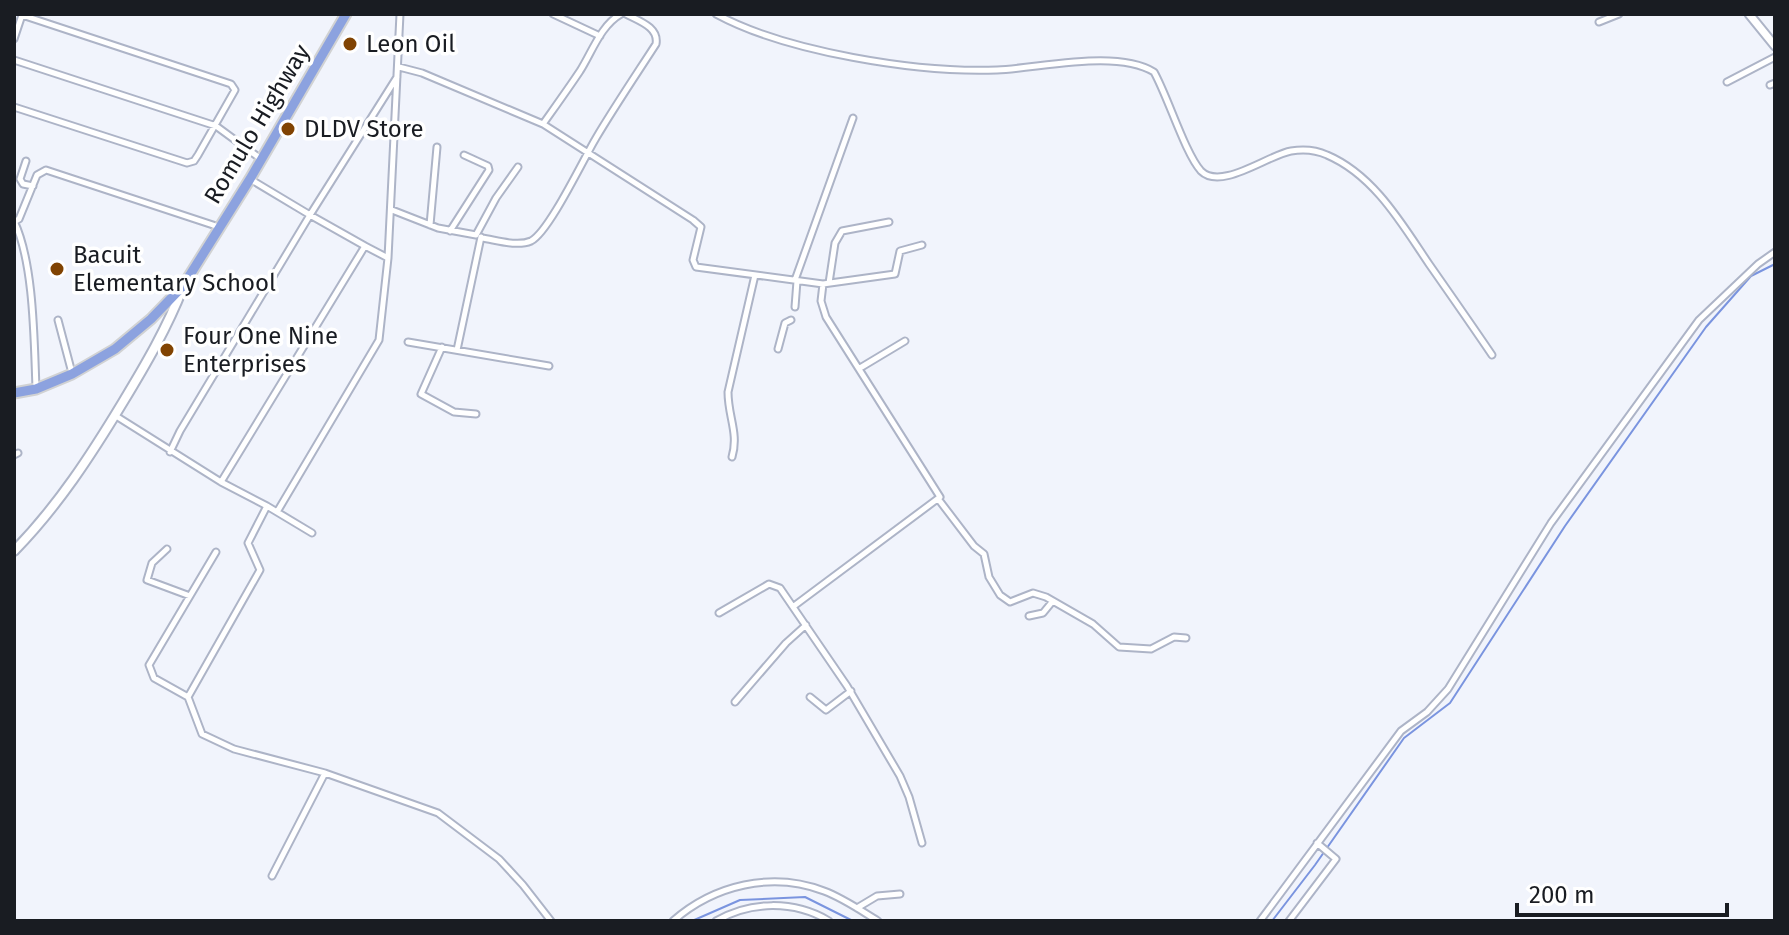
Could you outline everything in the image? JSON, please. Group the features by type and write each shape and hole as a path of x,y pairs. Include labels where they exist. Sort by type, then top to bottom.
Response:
{"highway":[{"name":"Romulo Highway","path":"14,393 36,389 72,374 115,349 151,319 183,286 250,179 346,14"}],"main road":[{"path":"14,551 61,498 115,415 158,343 183,286"}],"street":[{"path":"277,512 379,340 392,210 400,14"},
{"path":"553,14 600,36"},
{"path":"392,210 450,231 517,243 535,238 553,214 657,40 650,27 624,14 614,19 543,124"},
{"path":"716,14 742,28 896,65 995,70 1119,60 1146,67 1154,72 1193,160 1207,176 1217,179 1290,151 1313,150 1329,155 1348,168 1384,198 1492,355"},
{"path":"1599,22 1619,14"},
{"path":"1749,14 1775,46"},
{"path":"14,39 22,15 231,84 235,90 194,161 187,163 14,107"},
{"path":"1727,82 1775,57"},
{"path":"14,60 216,126 261,159"},
{"path":"399,67 422,73 543,124 699,224 701,232 693,260 696,267 826,283 895,274 900,251 922,245"},
{"path":"170,452 372,112 398,77"},
{"path":"795,307 796,281 853,118"},
{"path":"430,225 437,147"},
{"path":"450,231 489,170 488,166 464,155"},
{"path":"26,161 20,179 23,184 33,186"},
{"path":"457,350 479,236 496,198 518,167"},
{"path":"36,389 34,325 24,256 14,222 19,219 37,175 46,170 219,227"},
{"path":"250,179 388,258"},
{"path":"889,222 842,231 835,243 821,301 826,317 940,493 939,500 974,546 984,554 989,577 1000,595 1010,602 1039,594 1093,624 1119,647 1151,649 1174,637 1186,638"},
{"path":"221,482 365,246"},
{"path":"1260,921 1401,731 1427,712 1448,689 1551,523 1699,320 1775,252"},
{"path":"732,457 737,441 728,392 755,275"},
{"path":"58,320 72,374"},
{"path":"778,349 785,323 791,320"},
{"path":"860,368 905,341"},
{"path":"408,342 549,366"},
{"path":"442,347 421,394 454,412 476,414"},
{"path":"115,415 170,452 312,533"},
{"path":"794,606 939,500"},
{"path":"188,697 258,577 260,568 248,543 267,506"},
{"path":"167,549 152,563 147,580 190,596"},
{"path":"216,552 149,665 154,678 188,697 202,734 234,749 325,773 438,813 499,859 551,921"},
{"path":"719,613 769,584 780,588 851,691 900,776 922,843"},
{"path":"1029,616 1043,613 1052,602"},
{"path":"735,702 786,643 806,625"},
{"path":"810,697 826,710 851,691"},
{"path":"272,876 325,773"},
{"path":"1289,921 1335,860 1319,844"},
{"path":"673,921 700,901 743,885 762,882 802,884 838,897 878,921"},
{"path":"857,908 877,896 900,894"},
{"path":"716,921 734,912 764,904 794,908 829,921"}],"waterway":[{"path":"1272,921 1404,738 1450,703 1565,526 1706,327 1751,276 1775,264"},
{"path":"692,921 740,900 805,897 853,921"}],"place":[{"name":"Leon Oil","path":"350,44"},
{"name":"DLDV Store","path":"288,129"},
{"name":"Bacuit Elementary School","path":"57,269"},
{"name":"Four One Nine Enterprises","path":"167,350"}]}
